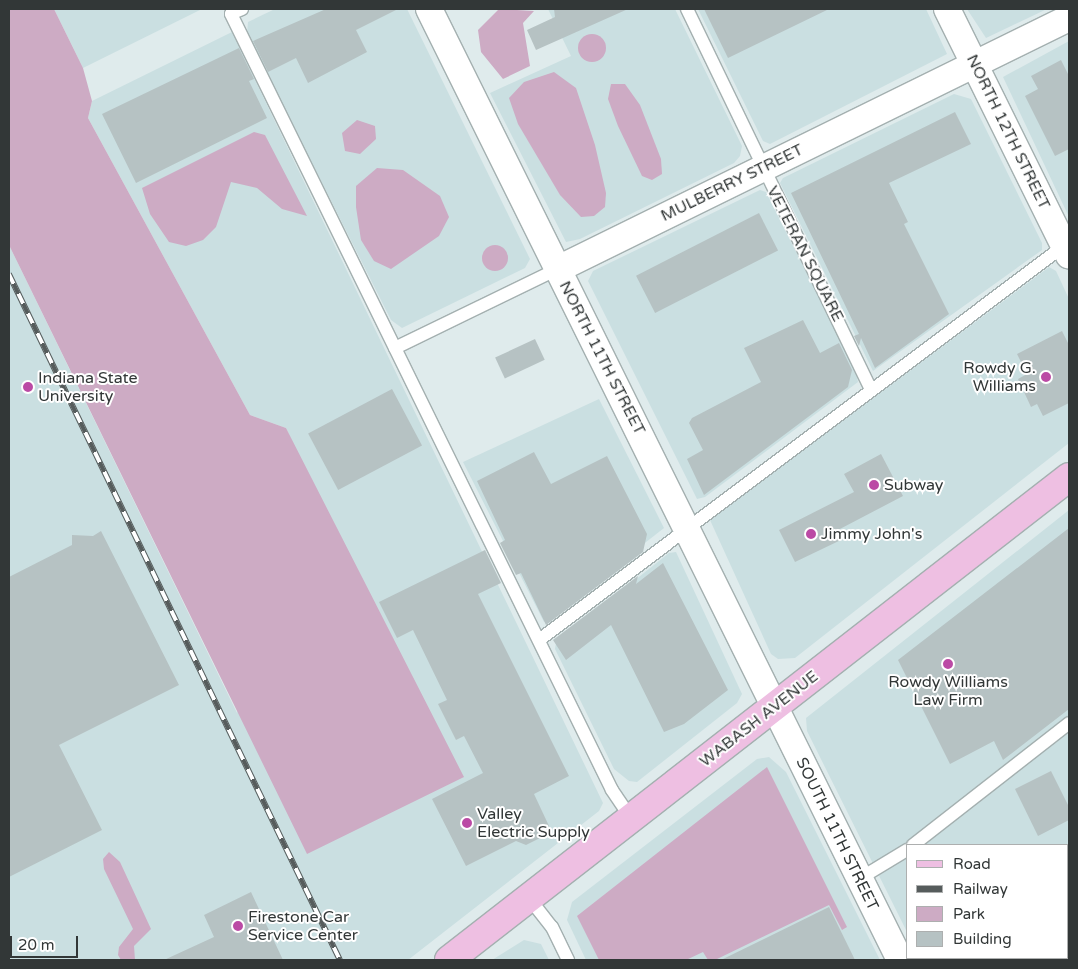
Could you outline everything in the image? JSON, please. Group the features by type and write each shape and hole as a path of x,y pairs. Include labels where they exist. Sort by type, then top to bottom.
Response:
{"main road":[{"name":"WABASH AVENUE","path":"450,960 1069,477"}],"street":[{"name":"NORTH 11TH STREET","path":"429,9 688,529 774,707"},
{"name":"NORTH 12TH STREET","path":"947,9 1068,248"},
{"name":"MULBERRY STREET","path":"558,269 1069,18"},
{"name":"SOUTH 11TH STREET","path":"774,707 900,960"}],"lane":[{"name":"VETERAN SQUARE","path":"687,9 870,390"},
{"path":"237,12 395,348 612,790 631,818"},
{"path":"539,640 870,390 1068,248"},
{"name":"MULBERRY STREET","path":"395,348 558,269"},
{"path":"914,844 1069,723"},
{"path":"859,879 906,851"},
{"path":"530,898 552,927 568,960"}],"shaded area":[{"path":"54,9 202,9 83,68"},
{"path":"275,9 407,9 530,259 525,268 402,328 391,320 247,34 248,22"},
{"path":"548,9 675,9 742,146 740,156 734,163 580,239 566,242 490,93 571,56"},
{"path":"698,9 926,9 947,54 770,144 763,141"},
{"path":"967,9 1047,9 986,38"},
{"path":"232,32 603,803 599,811 408,960 9,960 9,245 237,713 319,499 286,428 250,415 88,118 92,101"},
{"path":"1069,41 1069,217 1003,77"},
{"path":"954,94 971,99 1042,243 1042,250 873,371 780,183 783,178"},
{"path":"760,190 766,192 855,369 858,382 705,497 697,499 588,281 593,271"},
{"path":"1049,267 1056,271 1069,299 1069,443 795,658 778,659 771,654 710,520"},
{"path":"599,399 664,528 544,622 463,462"},
{"path":"1069,510 1069,960 921,960 1068,959 1068,844 906,844 906,930 807,731 806,718"},
{"path":"676,552 742,694 737,703 637,782 629,781 614,769 555,649 556,643 669,553"},
{"path":"769,757 786,772 880,960 586,960 567,920 572,902 757,759"},
{"path":"524,940 541,944 549,960 492,960"}],"green space":[{"path":"9,9 54,9 83,68 92,101 88,118 250,415 286,428 464,777 307,854 9,245"},
{"path":"499,9 534,11 523,23 530,66 503,79 481,52 478,30"},
{"path":"592,34 602,38 606,48 602,58 592,62 582,58 578,48 582,38"},
{"path":"554,72 576,88 595,145 606,193 605,207 594,216 581,217 560,195 518,124 509,98 524,82"},
{"path":"611,84 625,84 640,105 661,159 662,174 652,180 642,176 618,126 608,99"},
{"path":"357,120 375,126 376,139 360,154 345,151 342,133"},
{"path":"254,132 265,135 307,216 282,209 257,188 231,182 216,227 203,240 186,246 169,242 150,214 142,188"},
{"path":"377,168 403,170 440,196 449,217 439,236 391,269 374,261 361,240 356,207 356,186"},
{"path":"495,245 504,249 508,258 504,267 495,271 486,267 482,258 486,249"},
{"path":"767,767 847,927 842,930 829,905 715,960 708,960 703,952 686,960 599,960 577,916"},
{"path":"109,852 120,862 151,929 134,946 135,960 121,960 118,955 119,947 133,929 104,869 103,859"}],"building":[{"path":"326,9 398,9 356,30 367,52 308,83 296,58 268,72 253,41"},
{"path":"554,9 628,9 536,50 527,30 555,17"},
{"path":"704,9 829,9 728,58"},
{"path":"239,48 254,79 249,81 267,118 136,183 102,114"},
{"path":"1061,60 1069,76 1069,149 1055,156 1025,96 1038,89 1031,76"},
{"path":"955,112 971,144 889,183 908,222 904,224 949,314 875,368 861,338 859,346 854,336 859,334 791,193"},
{"path":"759,213 778,250 655,313 636,276"},
{"path":"803,320 820,353 839,343 852,370 848,387 704,495 687,459 703,450 689,423 692,418 761,382 744,348"},
{"name":"Rowdy G. Williams","path":"1062,331 1069,345 1069,403 1043,416 1037,404 1031,407 1018,379 1027,374 1017,354"},
{"path":"535,339 545,360 505,378 495,358"},
{"path":"392,389 422,446 338,490 308,434"},
{"path":"534,452 551,484 607,456 647,534 643,552 546,625 521,573 516,575 500,543 505,540 477,481"},
{"path":"881,454 903,496 838,530 843,539 795,562 779,530 854,492 844,474"},
{"path":"1069,528 1069,709 1003,760 994,741 950,764 898,660"},
{"path":"101,531 179,685 59,745 102,830 9,877 9,577 72,545 72,535 93,536"},
{"path":"485,550 501,583 478,594 569,776 534,794 549,826 546,835 526,845 516,841 466,866 432,799 483,773 464,736 456,740 438,704 447,700 413,630 397,638 379,602"},
{"path":"663,563 728,690 684,724 664,732 611,625 566,660 553,640 638,576 636,584"},
{"path":"1051,771 1069,807 1069,820 1038,836 1015,789"},
{"name":"Firestone Car Service Center","path":"251,892 283,960 164,960 214,937 204,915"},
{"path":"829,907 855,960 721,960"}],"railway":[{"path":"9,274 340,960"}],"place":[{"name":"Rowdy G. Williams","path":"1046,377"},
{"name":"Indiana State University","path":"28,387"},
{"name":"Subway","path":"874,485"},
{"name":"Jimmy John's","path":"811,534"},
{"name":"Rowdy Williams Law Firm","path":"948,664"},
{"name":"Valley Electric Supply","path":"467,823"},
{"name":"Firestone Car Service Center","path":"238,926"}]}
